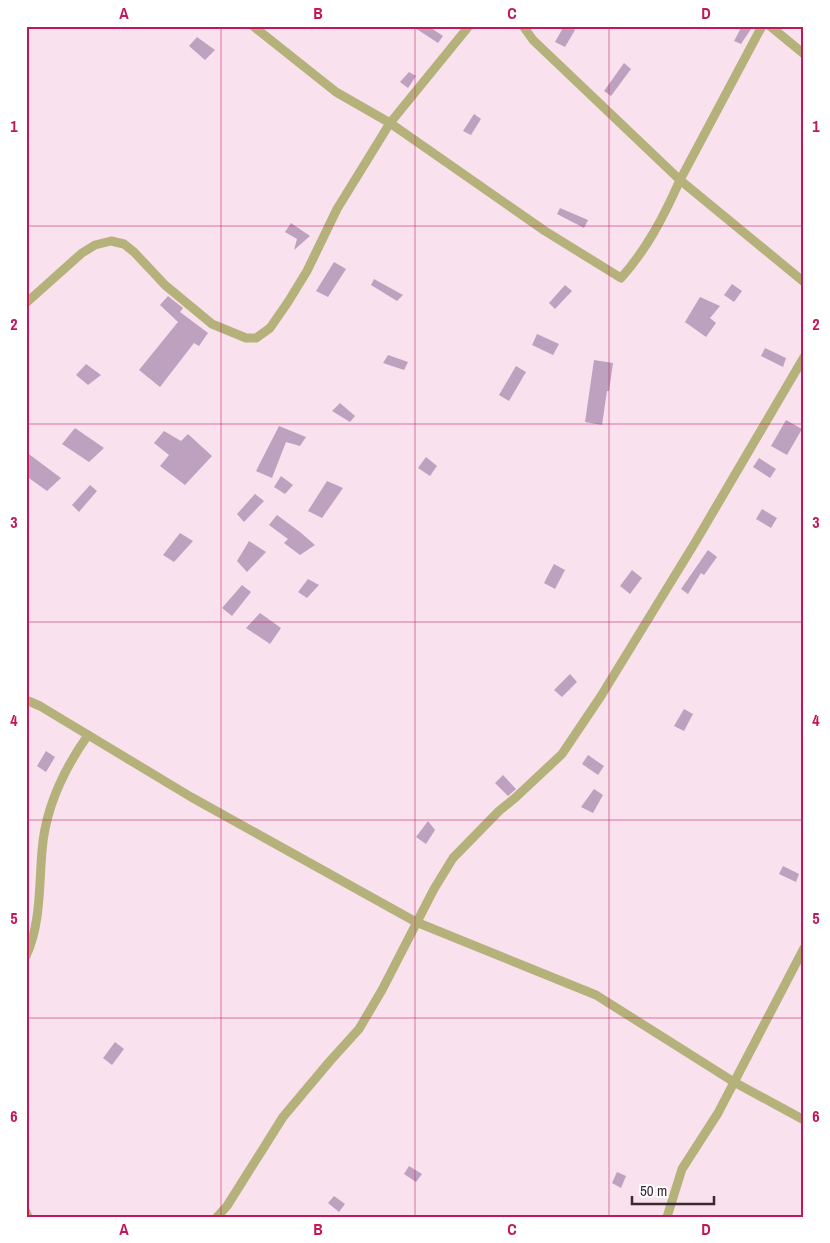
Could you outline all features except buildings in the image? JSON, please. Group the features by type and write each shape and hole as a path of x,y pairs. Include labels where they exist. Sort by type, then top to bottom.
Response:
{"street":[{"path":"253,26 336,92 390,123 545,231 621,278 637,260 664,217 680,180 762,26"},
{"path":"26,303 82,253 95,245 111,241 124,244 134,252 165,284 212,324 246,338 256,338 270,328 298,287 337,209 390,123 468,26"},
{"path":"523,26 533,40 680,180 804,282"},
{"path":"770,26 804,54"},
{"path":"217,1217 227,1206 283,1117 359,1029 382,990 416,922 452,858 499,811 562,754 567,747 601,696 691,549 804,357"},
{"path":"26,700 40,706 191,797 416,922 596,995 734,1082 804,1120"},
{"path":"26,956 36,920 41,883 42,850 47,820 55,794 88,735"},
{"path":"667,1217 682,1169 718,1113 804,948"},
{"path":"26,1212 28,1217"}]}
